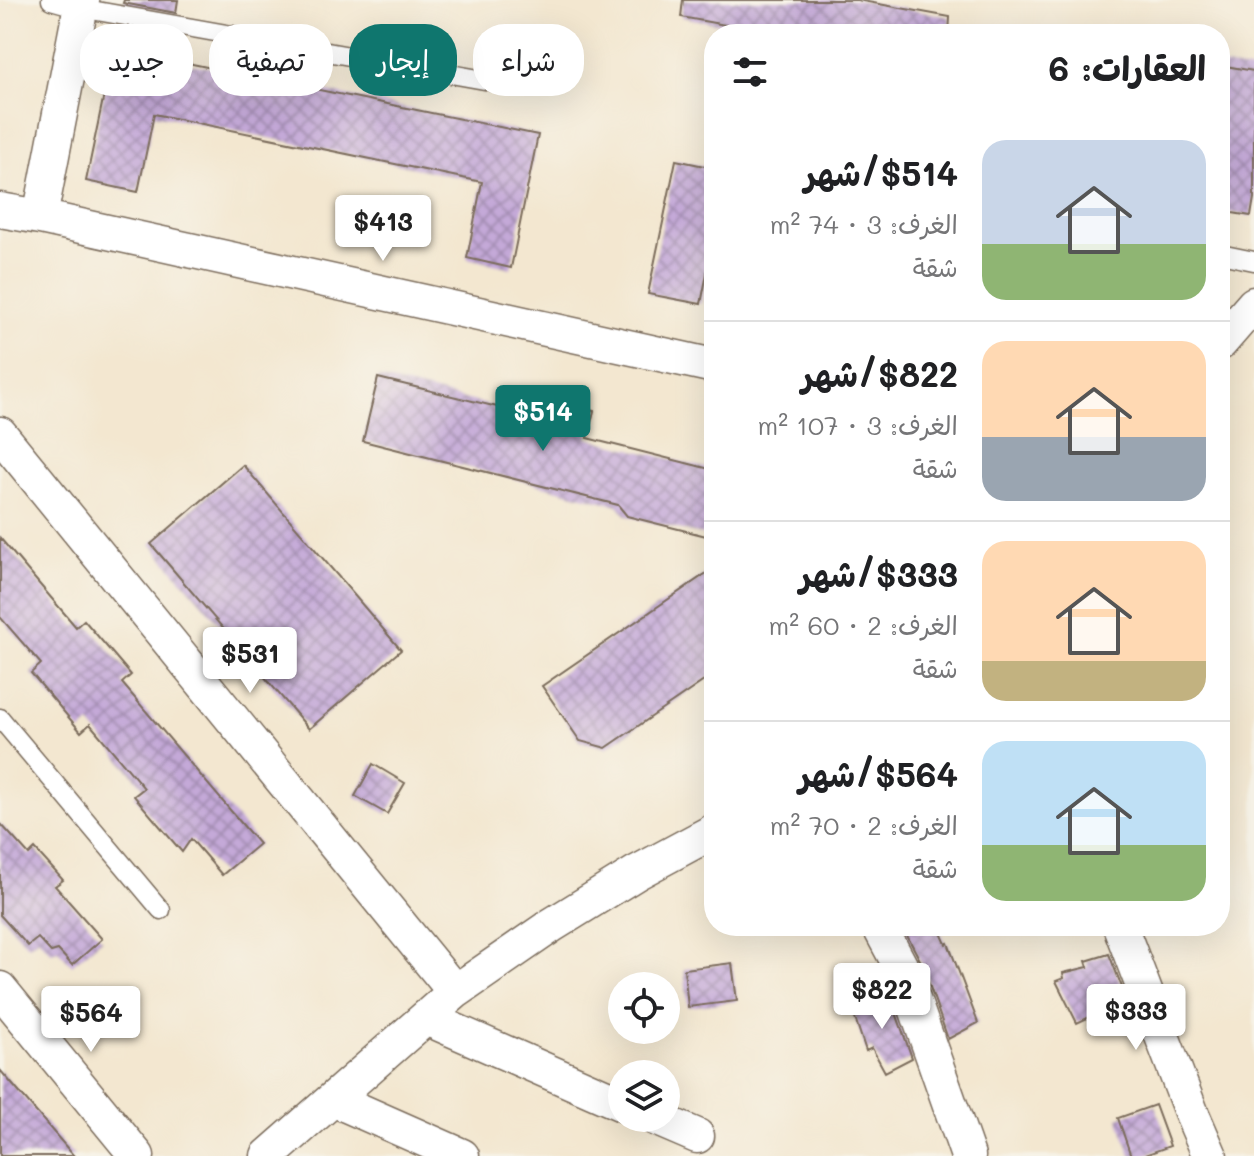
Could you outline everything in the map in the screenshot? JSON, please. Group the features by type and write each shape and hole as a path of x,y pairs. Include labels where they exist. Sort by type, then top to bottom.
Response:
{"street":[{"path":"40,217 71,3"},
{"path":"0,210 704,364"},
{"path":"1230,332 1254,304"},
{"path":"0,434 455,992"},
{"path":"268,1156 455,992 624,880 704,836"},
{"path":"884,936 903,971 968,1156"},
{"path":"1124,936 1210,1156"},
{"path":"0,989 137,1156"},
{"path":"426,1018 608,1098"},
{"path":"333,1099 462,1156"},
{"path":"680,1129 697,1136"}],"lane":[{"path":"71,3 473,78"},
{"path":"1230,256 1254,261"},
{"path":"0,718 161,910"}],"building":[{"path":"124,0 178,0 176,13 123,3"},
{"path":"683,0 857,0 950,17 950,24 720,24 681,17"},
{"path":"193,64 209,67 209,96 333,96 333,93 538,135 511,268 467,258 482,182 154,114 138,192 86,181 104,96 193,96"},
{"path":"1230,67 1254,71 1254,198 1251,216 1230,213"},
{"path":"676,160 704,166 704,289 701,304 648,294"},
{"path":"378,378 526,414 548,400 594,411 587,438 704,467 704,535 627,516 618,505 363,441"},
{"path":"243,465 401,650 309,729 151,544"},
{"path":"0,538 76,627 84,620 131,675 122,683 259,844 222,875 191,839 182,852 134,796 144,788 90,724 81,732 31,673 41,664 0,617"},
{"path":"704,575 704,681 606,748 580,741 542,686"},
{"path":"373,764 405,783 387,814 355,796"},
{"path":"0,823 29,855 35,849 63,880 55,886 102,939 72,965 58,950 51,952 38,938 28,946 0,915"},
{"path":"907,936 942,936 948,943 978,1023 948,1039 922,964"},
{"path":"1109,954 1123,990 1110,995 1115,1005 1077,1023 1056,981 1064,978 1063,973 1088,967 1086,961"},
{"path":"732,963 737,1001 688,1007 684,969"},
{"path":"889,993 912,1058 885,1072 872,1048 866,1051 851,1006"},
{"path":"0,1070 74,1156 0,1156"},
{"path":"1155,1105 1170,1146 1142,1156 1131,1156 1118,1118"}]}
